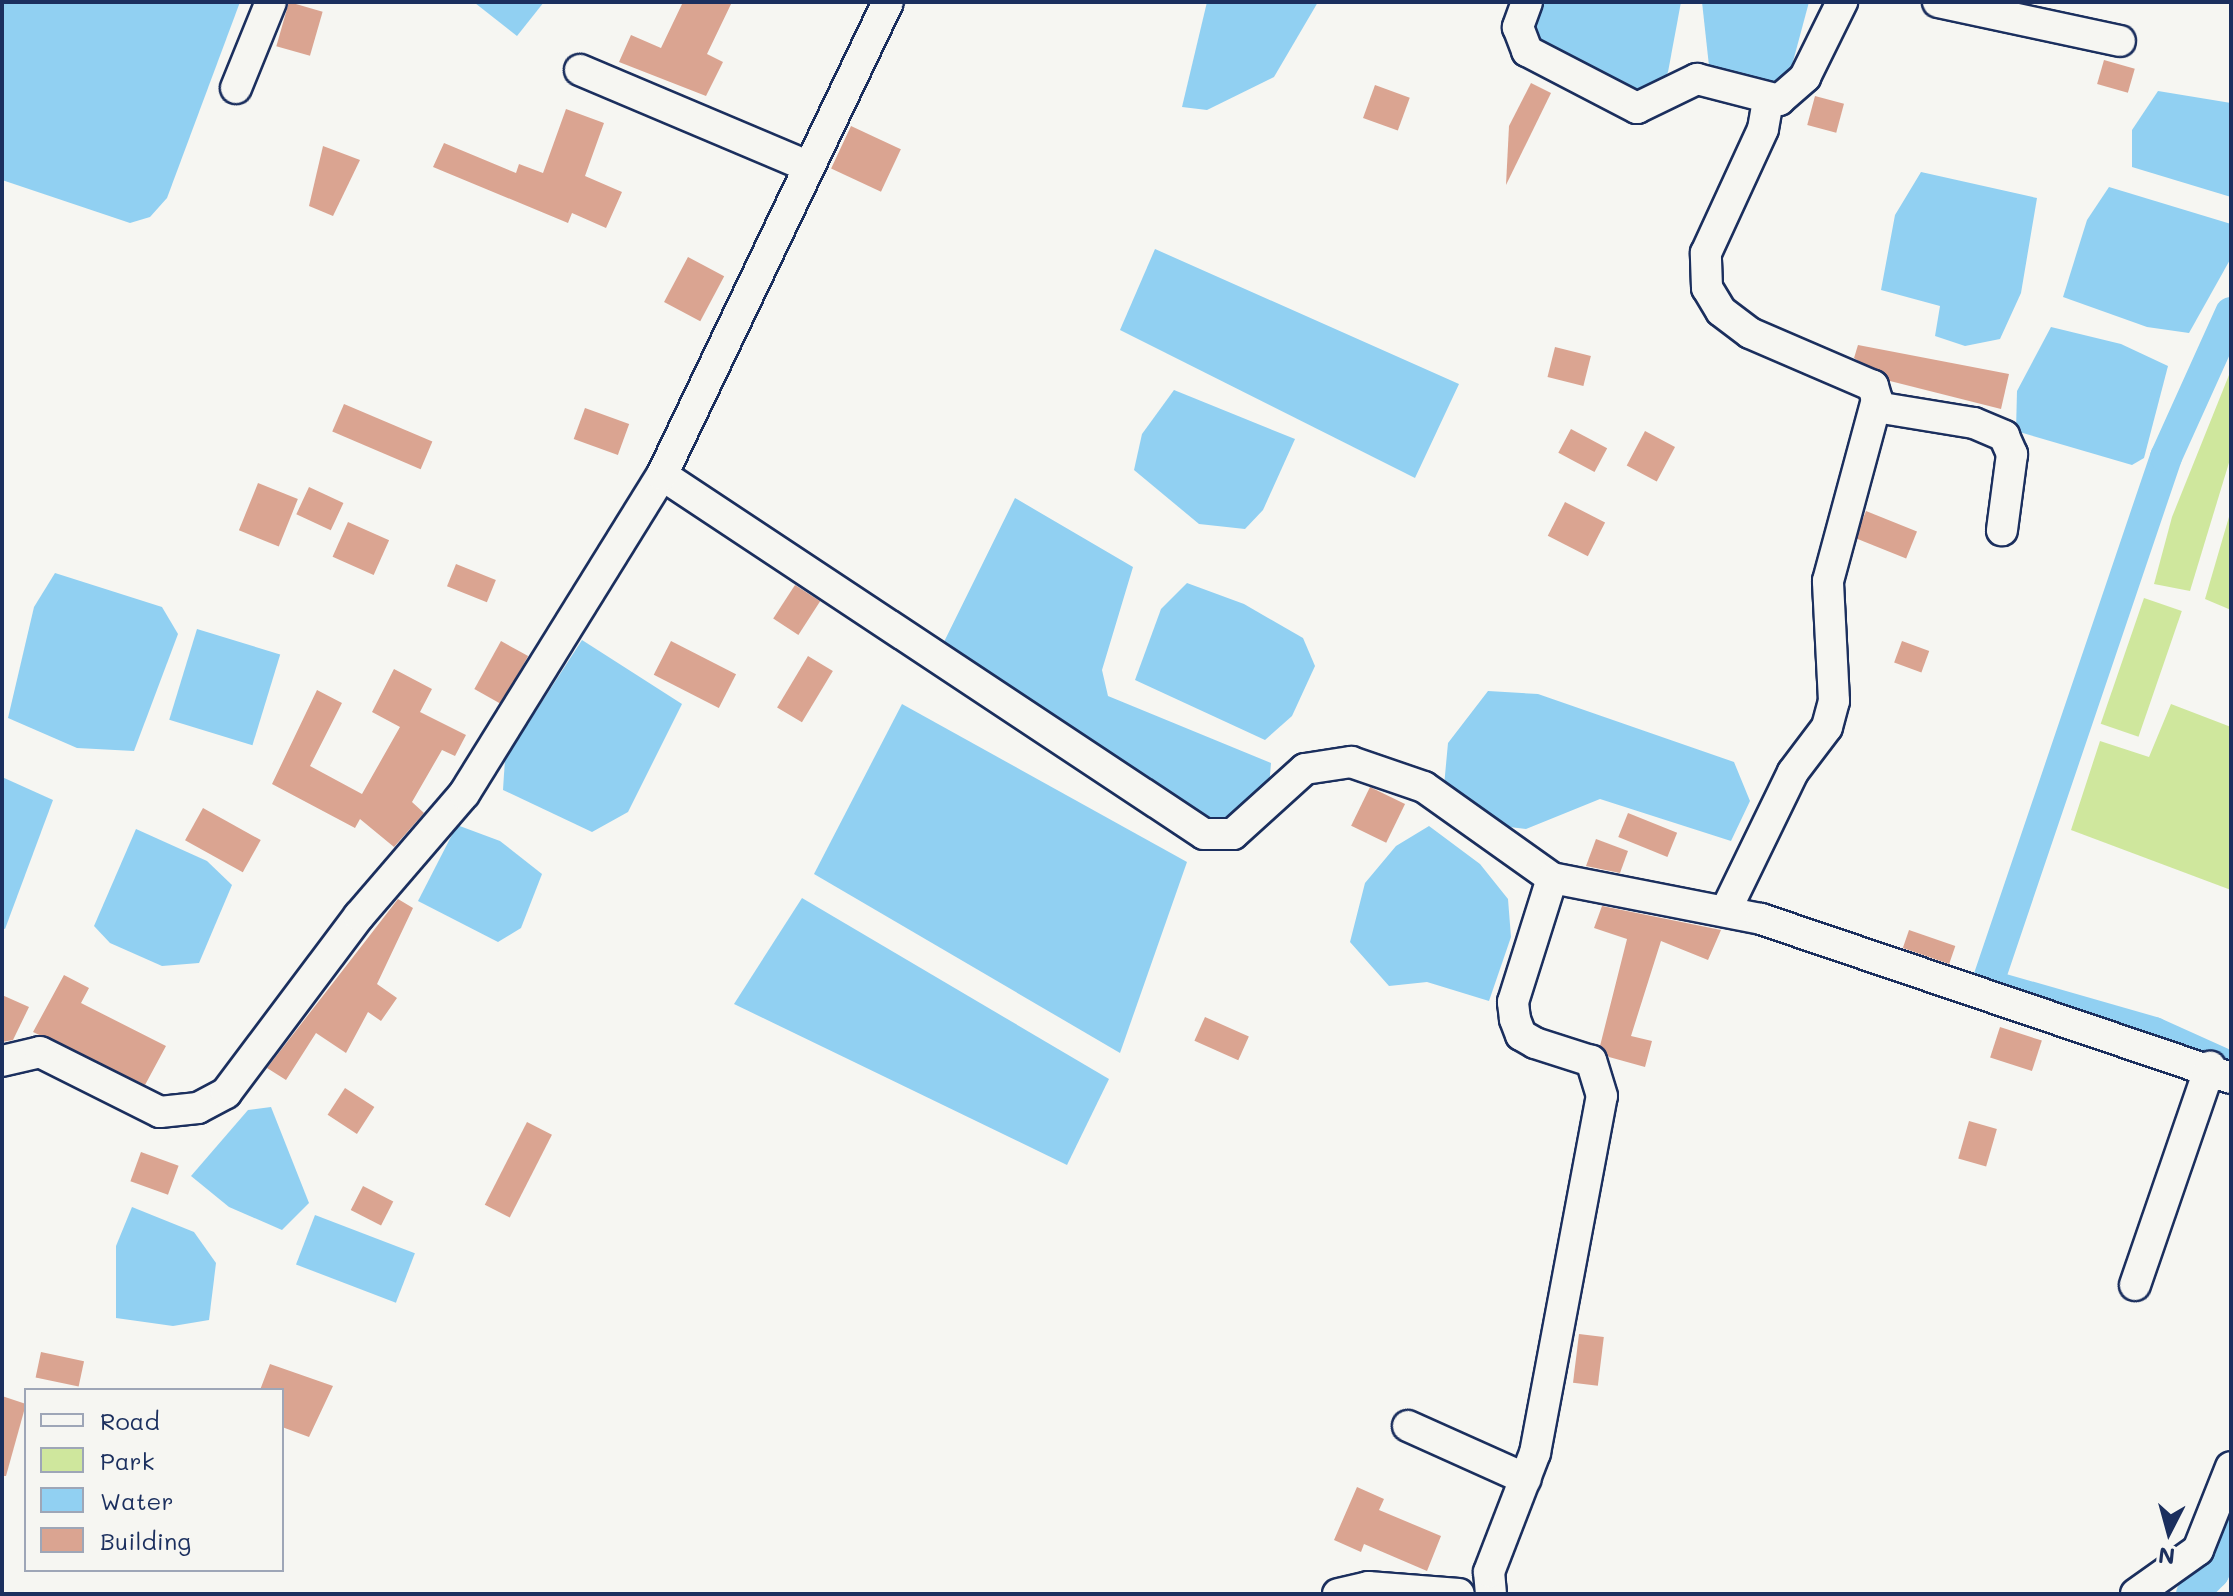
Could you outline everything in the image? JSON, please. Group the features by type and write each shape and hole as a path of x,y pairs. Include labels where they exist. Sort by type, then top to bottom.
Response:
{"street":[{"path":"236,88 271,2"},
{"path":"2,1061 40,1052 160,1112 198,1108 226,1093 359,916 464,794 662,475 888,2"},
{"path":"1527,2 1518,27 1527,51 1637,108 1707,79 1768,100"},
{"path":"1726,910 1793,772 1827,727 1834,701 1828,581 1876,407 1873,386 1758,338 1721,311 1707,288 1706,253 1768,100 1805,77 1842,2"},
{"path":"1938,2 2120,41"},
{"path":"580,70 807,166"},
{"path":"1876,407 1974,423 2004,436 2012,454 2002,530"},
{"path":"662,475 1204,834 1233,834 1305,769 1351,762 1424,787 1552,878 1726,910 2221,1073 2135,1285"},
{"path":"1491,1594 1489,1572 1526,1479 1602,1096 1591,1061 1535,1043 1521,1035 1515,1019 1513,1002 1552,878"},
{"path":"1408,1426 1526,1479"},
{"path":"2136,1594 2198,1550 2231,1467"},
{"path":"1338,1594 1368,1587 1459,1594"}],"green space":[{"path":"2231,370 2231,456 2190,591 2154,584 2172,517"},
{"path":"2231,510 2231,610 2205,599"},
{"path":"2144,598 2182,611 2139,737 2101,724"},
{"path":"2171,704 2231,727 2231,890 2071,830 2100,741 2149,757"}],"water":[{"path":"2,2 240,2 167,198 150,217 130,223 2,180"},
{"path":"476,2 544,2 517,36 475,3"},
{"path":"1207,2 1318,2 1274,77 1207,110 1182,107"},
{"path":"1542,2 1681,2 1668,72 1658,88 1638,94 1532,42"},
{"path":"1702,2 1809,2 1791,69 1771,87 1728,79 1709,66"},
{"path":"2158,91 2231,103 2231,197 2132,167 2132,130"},
{"path":"1921,172 2037,198 2021,293 2000,339 1965,346 1935,336 1940,306 1881,290 1895,215"},
{"path":"2109,187 2231,224 2231,258 2189,333 2147,327 2063,297 2087,220"},
{"path":"1155,249 1459,384 1415,478 1120,330"},
{"path":"2051,327 2121,344 2168,366 2144,458 2132,465 2016,431 2017,391"},
{"path":"1174,390 1295,439 1263,510 1245,529 1199,524 1134,470 1142,434"},
{"path":"1015,498 1133,567 1102,670 1108,696 1271,763 1269,787 1223,824 1152,791 939,652"},
{"path":"55,573 162,607 178,634 134,751 77,748 8,718 34,607"},
{"path":"1187,583 1244,604 1303,638 1315,666 1292,716 1265,740 1135,680 1161,609"},
{"path":"197,629 280,654 252,745 169,720"},
{"path":"582,640 682,704 628,812 592,832 503,790 505,759"},
{"path":"1488,691 1538,694 1734,762 1750,801 1731,841 1600,799 1526,829 1485,824 1444,786 1448,743"},
{"path":"902,704 1187,862 1120,1053 814,874"},
{"path":"2,777 53,800 5,929 2,928"},
{"path":"457,825 500,841 542,874 521,928 498,942 418,901"},
{"path":"1429,826 1480,864 1508,899 1511,937 1489,1001 1427,982 1389,986 1350,942 1365,883 1396,846"},
{"path":"136,829 207,861 232,885 199,963 162,966 110,943 94,926"},
{"path":"802,898 1109,1079 1067,1165 734,1004"},
{"path":"271,1107 309,1203 282,1230 229,1207 191,1176 248,1110"},
{"path":"132,1207 194,1232 216,1263 209,1320 173,1326 116,1318 116,1246"},
{"path":"315,1215 415,1253 396,1303 296,1264"}],"building":[{"path":"289,2 323,12 310,56 276,46"},
{"path":"683,2 732,2 707,54 723,62 706,96 619,62 631,35 661,48"},
{"path":"2104,60 2135,69 2128,93 2097,84"},
{"path":"1531,83 1551,93 1506,185 1509,126"},
{"path":"1375,85 1410,98 1398,131 1363,118"},
{"path":"1815,96 1844,104 1836,133 1807,125"},
{"path":"566,109 604,123 585,176 622,192 606,228 572,213 568,223 433,167 444,143 516,173 519,164 543,173"},
{"path":"851,126 901,149 881,192 831,169"},
{"path":"323,146 360,160 333,216 309,206"},
{"path":"688,257 724,276 700,321 664,302"},
{"path":"1858,345 2009,374 2001,409 1890,381 1854,358"},
{"path":"1555,347 1591,356 1583,386 1548,377"},
{"path":"344,404 432,442 421,469 332,432"},
{"path":"585,408 629,424 618,455 574,439"},
{"path":"1571,429 1607,448 1595,472 1558,453"},
{"path":"1645,431 1675,447 1657,481 1627,465"},
{"path":"258,483 298,499 279,546 239,530"},
{"path":"309,487 343,503 331,530 296,514"},
{"path":"1565,502 1605,522 1588,556 1548,536"},
{"path":"1866,511 1917,532 1906,558 1855,538"},
{"path":"348,522 389,540 374,575 333,557"},
{"path":"456,564 496,580 487,602 447,586"},
{"path":"795,585 820,601 798,635 773,619"},
{"path":"501,641 528,656 501,704 474,689"},
{"path":"671,641 736,674 719,708 654,675"},
{"path":"1902,641 1929,651 1921,673 1894,663"},
{"path":"808,656 833,671 802,722 777,707"},
{"path":"394,669 432,689 420,712 466,735 455,756 442,750 412,802 424,813 394,847 360,819 355,828 272,784 317,690 342,703 310,766 362,794 400,727 372,712"},
{"path":"1370,787 1405,804 1386,843 1351,826"},
{"path":"203,808 261,840 243,872 185,840"},
{"path":"1628,813 1677,833 1667,857 1618,837"},
{"path":"1596,839 1628,851 1620,873 1586,866"},
{"path":"398,899 413,908 377,984 397,998 381,1021 368,1012 346,1053 316,1033 286,1080 267,1068"},
{"path":"1602,906 1721,930 1708,960 1661,941 1631,1036 1652,1041 1645,1067 1609,1057 1600,1046 1627,939 1594,928"},
{"path":"1909,930 1955,946 1949,964 1903,948"},
{"path":"64,975 89,988 81,1003 166,1046 145,1085 33,1032"},
{"path":"2,995 29,1007 13,1040 2,1042"},
{"path":"1205,1017 1249,1037 1238,1060 1194,1041"},
{"path":"2000,1027 2042,1041 2032,1071 1990,1057"},
{"path":"345,1088 374,1107 357,1134 328,1115"},
{"path":"1969,1121 1997,1129 1986,1166 1958,1158"},
{"path":"527,1122 552,1135 510,1218 485,1205"},
{"path":"141,1152 179,1166 168,1195 130,1181"},
{"path":"363,1186 393,1201 381,1225 351,1210"},
{"path":"1579,1334 1604,1337 1598,1386 1573,1383"},
{"path":"41,1352 84,1361 79,1387 36,1377"},
{"path":"270,1364 333,1386 309,1437 284,1428 284,1388 261,1388"},
{"path":"2,1396 24,1403 24,1411 6,1476 2,1476"},
{"path":"1357,1487 1384,1499 1379,1510 1441,1536 1427,1571 1364,1544 1361,1552 1334,1540"}],"waterway":[{"path":"2221,1063 2154,1033 1987,985 2166,457 2231,313"},
{"path":"2192,1594 2213,1573 2231,1535"}]}
